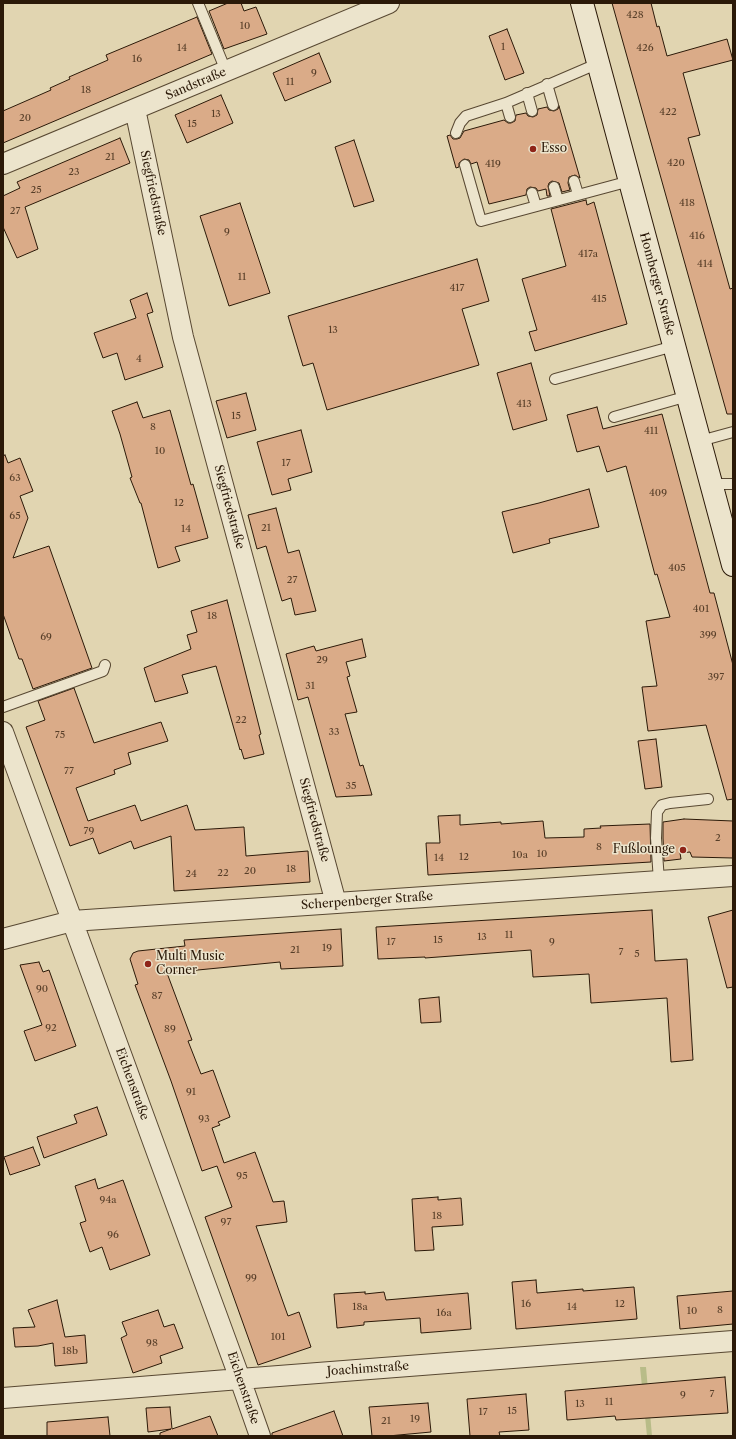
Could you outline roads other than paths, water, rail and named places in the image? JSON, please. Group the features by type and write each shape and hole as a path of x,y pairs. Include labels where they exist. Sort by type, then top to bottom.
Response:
{"main road":[{"name":"Homberger Straße","path":"582,3 733,565"}],"street":[{"name":"Sandstraße","path":"3,164 389,3"},
{"name":"Siegfriedstraße","path":"135,109 183,337 336,903"},
{"name":"Eichenstraße","path":"3,732 260,1436"},
{"name":"Scherpenberger Straße","path":"3,939 72,921 733,876"},
{"name":"Joachimstraße","path":"3,1398 733,1341"}],"lane":[{"path":"198,3 226,71"},
{"path":"456,133 460,123 466,116 506,103 547,84 599,63"},
{"path":"547,84 553,105"},
{"path":"528,93 532,111"},
{"path":"506,103 510,117"},
{"path":"465,166 481,221 630,181"},
{"path":"574,181 578,194"},
{"path":"554,187 558,200"},
{"path":"532,193 536,206"},
{"path":"555,379 674,346"},
{"path":"614,417 688,396"},
{"path":"700,441 733,432"},
{"path":"711,484 733,484"},
{"path":"3,707 103,671 105,665"},
{"path":"659,881 656,838 657,812 662,805 708,799"}],"place":[{"name":"Esso","path":"533,149"},
{"name":"Fußlounge","path":"683,850"},
{"name":"Multi Music Corner","path":"148,964"}]}
